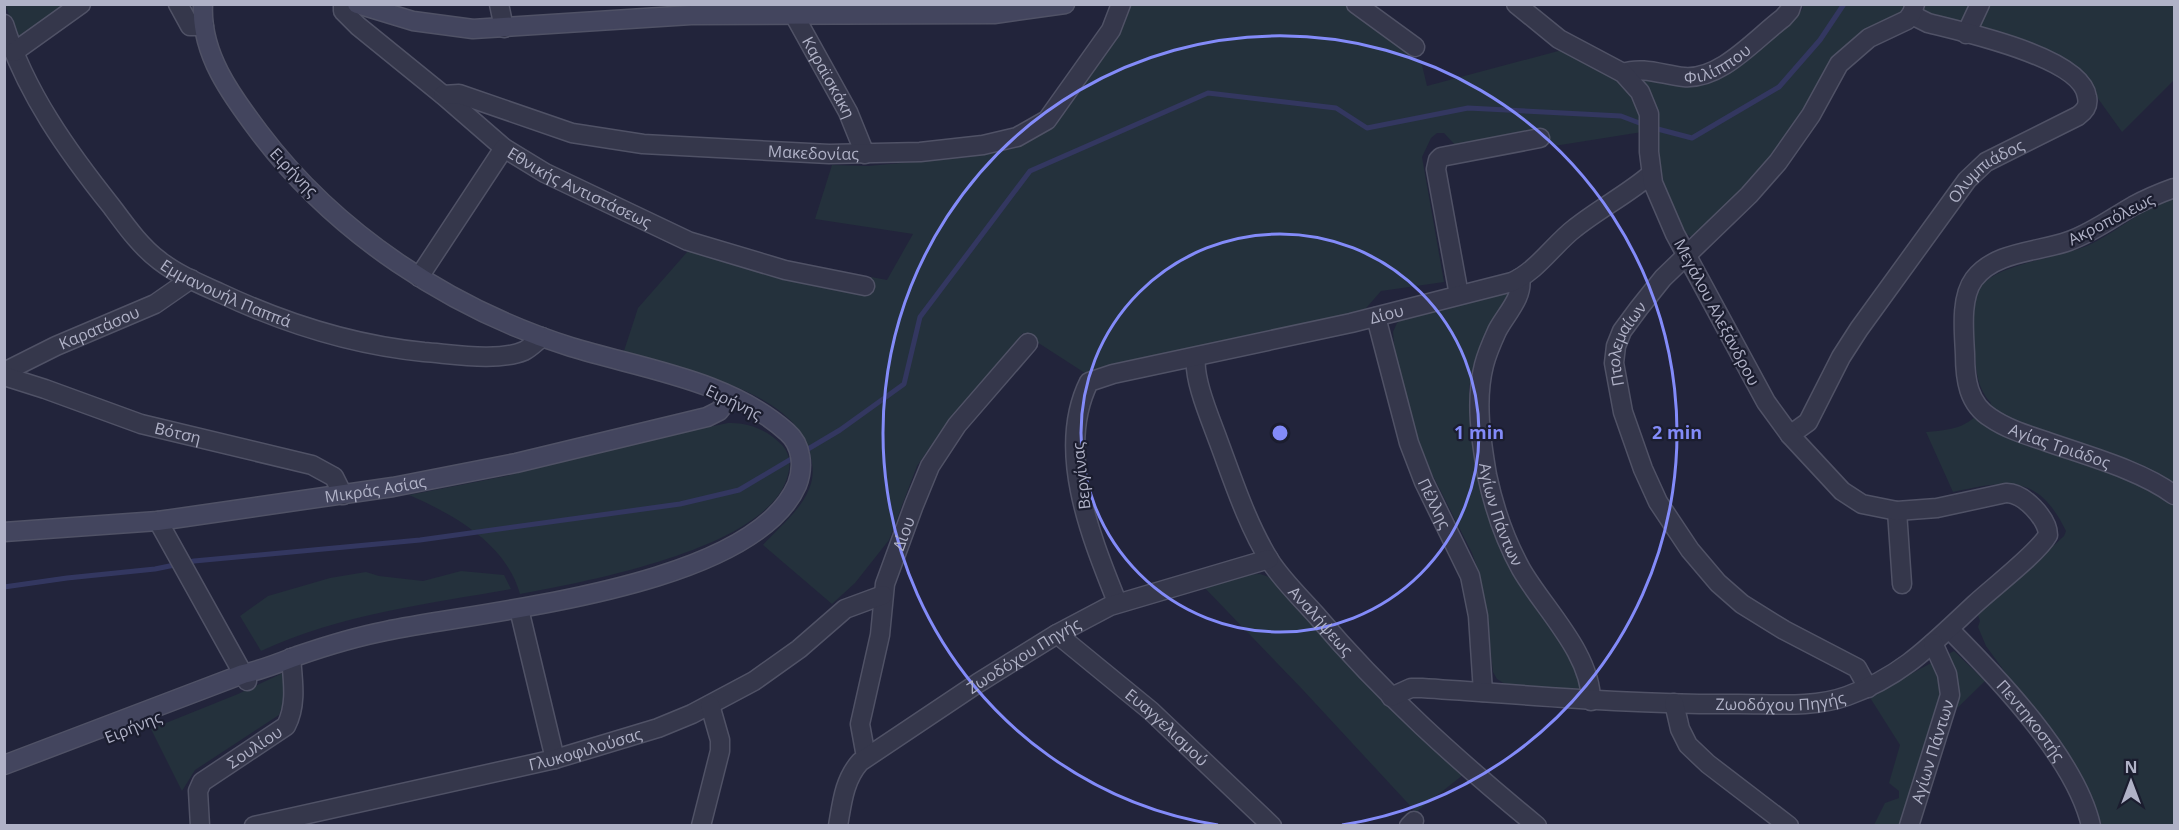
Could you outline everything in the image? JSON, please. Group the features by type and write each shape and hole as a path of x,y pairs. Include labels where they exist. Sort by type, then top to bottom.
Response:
{"street":[{"path":"14,52 81,4"},
{"path":"178,4 190,26 204,26"},
{"name":"Ειρήνης","path":"4,778 291,658 334,644 383,631 519,609 629,585 672,571 728,548 762,526 776,514 793,491 801,468 799,450 788,433 771,420 730,396 690,381 542,337 479,310 394,261 357,232 285,166 248,118 224,81 208,46 203,4"},
{"name":"Εθνικής Αντιστάσεως","path":"343,4 343,11 349,18 504,148 565,184 688,241 785,270 865,286"},
{"path":"357,4 400,18 441,26 473,29 628,11 691,15 791,9 951,15 1065,4"},
{"path":"499,4 504,27"},
{"name":"Μακεδονίας","path":"443,95 459,94 572,133 619,142 800,153 865,154 983,146 1017,137 1041,125 1057,109 1107,36 1116,21 1121,4"},
{"path":"1356,4 1415,47"},
{"name":"Μεγάλου Αλεξάνδρου","path":"1516,4 1559,39 1623,73 1637,87 1647,108 1651,174 1660,203 1686,256 1766,402 1790,435 1848,496 1871,507 1896,511 1937,508 2007,493"},
{"name":"Φιλίππου","path":"1623,73 1641,70 1682,76 1707,74 1730,61 1783,18 1792,4"},
{"path":"1966,34 1980,4"},
{"name":"Καραϊσκάκη","path":"791,9 848,112 865,154"},
{"name":"Ολυμπιάδος","path":"1790,435 1808,422 1841,357 1859,329 1973,173 1986,162 2075,118 2085,109 2088,98 2085,87 2077,77 2064,68 2027,52 1924,21 1914,9"},
{"name":"Πτολεμαίων","path":"1868,688 1857,668 1758,615 1728,593 1677,532 1647,478 1619,396 1615,374 1615,353 1622,331 1663,278 1749,195 1778,162 1811,115 1832,74 1843,60 1869,38 1904,21 1914,9"},
{"name":"Εμμανουήλ Παππά","path":"4,24 26,80 47,114 102,195 158,260 191,279 295,325 394,348 496,356 521,352 542,337"},
{"path":"1459,295 1437,170 1438,160 1441,157 1540,138"},
{"path":"419,277 504,148"},
{"name":"Δίου","path":"1089,382 1103,376 1376,317 1502,285 1520,278 1575,228 1630,192 1651,174"},
{"name":"Ακροπόλεως","path":"1966,377 1966,301 1973,281 1983,270 2004,259 2078,238 2134,206 2175,188"},
{"name":"Αγίων Πάντων","path":"1520,278 1518,297 1498,328 1483,368 1480,414 1486,465 1497,515 1512,550 1536,594 1579,657 1588,675 1591,701"},
{"name":"Καρατάσου","path":"4,374 56,346 155,304 191,279"},
{"name":"Πέλλης","path":"1376,317 1409,443 1424,482 1470,576 1479,625 1483,692"},
{"name":"Δίου","path":"866,757 860,724 880,635 884,595 896,550 930,466 957,425 1028,343"},
{"name":"Αναλήψεως","path":"1196,357 1196,372 1216,435 1248,518 1269,559 1355,660 1391,697 1449,752 1537,825"},
{"name":"Βότση","path":"4,374 158,428 312,465 337,479 343,495"},
{"name":"Αγίας Τριάδος","path":"1966,377 1975,403 1995,421 2137,475 2166,488 2175,495"},
{"name":"Βεργίνας","path":"1089,382 1079,411 1076,437 1080,493 1097,551 1118,602"},
{"name":"Μικράς Ασίας","path":"4,532 158,521 343,495 476,472 703,419 719,411 730,396"},
{"name":"Ζωοδόχου Πηγής","path":"1391,697 1415,688 1591,701 1674,703 1835,700 1868,688 1902,669 1933,644 2030,555 2048,535 2045,524 2027,501 2019,494 2007,493"},
{"path":"1896,511 1902,584"},
{"path":"158,521 249,676"},
{"name":"Ζωοδόχου Πηγής","path":"838,825 847,781 854,769 866,757 1057,634 1118,602 1269,559"},
{"name":"Γλυκοφιλούσας","path":"254,825 555,759 658,728 710,705 754,681 785,660 845,609 884,595"},
{"path":"519,609 555,759"},
{"name":"Πεντηκοστής","path":"1949,629 2015,700 2052,748 2081,793 2091,825"},
{"name":"Ευαγγελισμού","path":"1057,634 1151,711 1272,825"},
{"name":"Αγίων Πάντων","path":"1909,825 1950,695 1947,674 1933,644"},
{"name":"Σουλίου","path":"200,825 198,791 202,782 286,726 291,717 294,700 291,658"},
{"name":"Ειρήνης","path":"4,765 249,676"},
{"path":"1674,703 1680,729 1688,745 1708,764 1789,825"},
{"path":"701,825 720,752 720,740 710,705"}],"shaded area":[{"path":"5,5 68,5 23,36 18,35"},
{"path":"1129,5 1345,5 1422,65 1427,86 1562,50 1624,82 1639,103 1642,132 1554,146 1547,134 1537,130 1455,145 1444,133 1437,133 1431,138 1422,157 1444,282 1381,291 1361,314 1088,375 1023,333 943,428 917,466 889,540 855,583 832,604 763,545 795,511 811,485 813,473 811,457 802,434 784,415 761,399 734,386 623,354 638,308 688,251 811,285 868,294 871,277 887,280 913,234 815,219 832,165 868,166 968,157 1012,149 1046,130"},
{"path":"1802,5 2174,5 2174,80 2122,132 2079,72 2065,61 1889,20 1800,118 1762,168 1693,238 1682,231 1661,184 1640,79 1693,84 1723,76 1801,11"},
{"path":"2174,198 2174,825 2102,825 2083,780 1986,646 1978,627 1980,621 1978,615 2064,536 2066,531 2055,512 2033,490 2006,484 1953,492 1926,432 1947,430 1962,425 1991,403 1979,382 1974,343 1973,305 1976,293 1983,283 2010,268 2091,244 2152,207"},
{"path":"1510,291 1515,293 1485,339 1473,368 1469,388 1470,413 1485,500 1517,580 1570,656 1581,679 1581,690 1508,686 1497,679 1493,672 1486,609 1478,570 1416,437 1395,355 1393,332 1397,323 1403,319"},
{"path":"728,423 743,424 763,431 776,439 787,452 789,465 787,478 772,503 745,524 710,543 670,558 586,581 520,594 513,576 491,546 461,522 409,495 506,476 655,438"},
{"path":"461,571 504,575 511,589 416,605 353,619 291,638 261,651 240,616 268,596 330,578 366,572 379,576 423,581"},
{"path":"1260,574 1272,578 1361,679 1463,775 1416,812 1201,584 1238,575"},
{"path":"1954,651 1985,681 1949,716 1901,825 1874,825 1885,803 1899,798 1899,791 1889,783 1900,745 1869,696"},
{"path":"285,672 284,701 279,715 195,770 182,791 151,729 238,694"}],"waterway":[{"path":"4,587 155,569 194,561 420,540 680,504 739,490 840,430 904,384 920,317 1030,171 1208,93 1336,108 1367,128 1468,108 1621,116 1650,127 1692,138 1779,87 1820,40 1844,4"}]}
